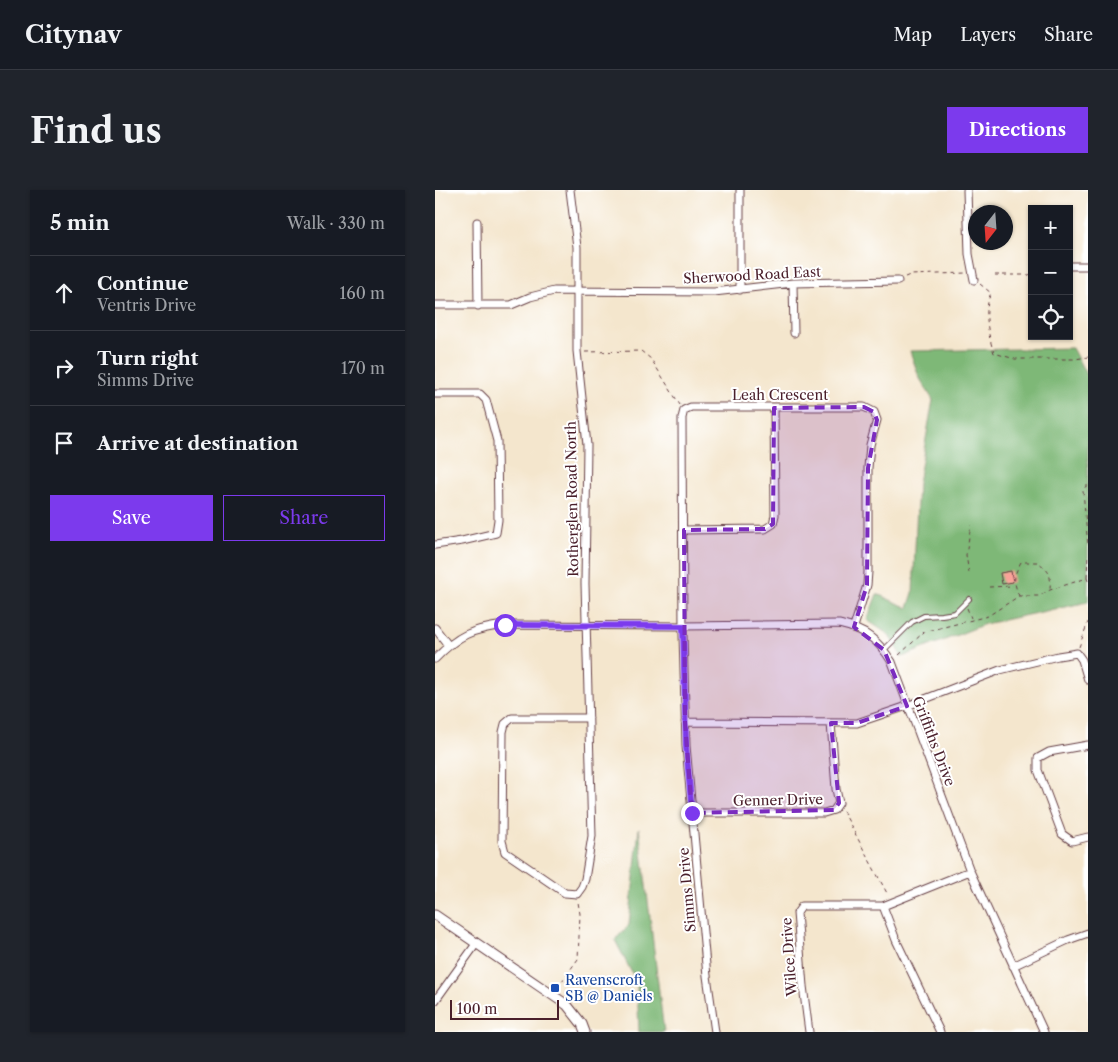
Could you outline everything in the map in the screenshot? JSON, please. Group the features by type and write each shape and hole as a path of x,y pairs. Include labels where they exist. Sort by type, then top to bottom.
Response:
{"street":[{"name":"Rotherglen Road North","path":"570,190 577,247 577,352 587,445 585,584 592,836 585,879 577,894"},
{"path":"740,190 740,290"},
{"path":"967,190 969,254 973,277"},
{"path":"477,222 479,306"},
{"path":"1073,266 1088,266"},
{"name":"Sherwood Road East","path":"435,305 511,305 530,297 554,291 714,292 793,283 898,282"},
{"path":"793,283 794,333"},
{"path":"435,394 480,394 486,400 497,441 498,520 496,533 435,545"},
{"name":"Leah Crescent","path":"684,410 691,407 864,407 874,412 877,420 870,445 868,468 867,585 854,627"},
{"path":"684,530 765,529 773,524 775,515 774,408"},
{"path":"683,626 682,418 684,410"},
{"name":"Griffiths Drive","path":"435,659 448,645 467,633 505,625 683,626 839,624 854,627 871,636 892,662 970,871 1044,1032"},
{"name":"Simms Drive","path":"683,626 685,722 692,813 707,976 715,1032"},
{"path":"435,628 448,645"},
{"path":"685,722 857,723 1000,670 1077,653 1082,660 1088,680"},
{"path":"577,894 565,893 505,852 502,841 503,732 505,724 512,718 589,718"},
{"name":"Genner Drive","path":"692,813 823,813 834,810 839,803 831,723"},
{"path":"1088,745 1049,752 1038,758 1038,770 1062,834 1072,841 1088,838"},
{"name":"Wilce Drive","path":"809,1032 797,913 802,906 883,906 970,871"},
{"path":"883,906 896,940 940,1032"},
{"path":"435,915 553,994 567,1005 583,1024 585,1032"},
{"path":"1013,966 1088,932"},
{"path":"435,1001 476,944"}],"lane":[{"path":"884,650 912,622 923,616 955,613 969,599"}],"path":[{"path":"898,282 910,275 973,277 991,292 987,302 989,339 994,353 1015,359 1075,359 1088,357"},
{"path":"995,275 1028,275"},
{"path":"577,352 641,351 651,359 675,400 684,410"},
{"path":"1088,486 1083,491 1088,546"},
{"path":"969,574 966,555 971,525"},
{"path":"1088,553 1088,581"},
{"path":"1019,596 1015,586 1015,572 1021,562 1038,562 1049,571 1050,590"},
{"path":"899,655 924,632 988,616 1019,596 1039,596 1050,590 1087,578"},
{"path":"989,587 1015,586"},
{"path":"965,603 972,620"},
{"path":"1077,653 1088,622"},
{"path":"839,803 892,902"},
{"path":"553,994 578,959 580,914 577,894"}],"highlighted area":[{"path":"864,407 874,412 877,420 868,468 867,585 854,627 884,650 907,706 857,723 831,723 839,803 834,810 692,813 685,722 684,530 765,529 773,524 774,408"}],"green space":[{"path":"1072,348 1088,378 1088,602 985,624 902,657 888,634 867,620 877,594 908,608 913,593 918,483 933,400 919,377 910,351"},
{"path":"639,828 664,1032 639,1032 637,983 615,940 629,925"}],"building":[{"path":"1011,571 1013,582 1002,584 1000,573"}],"place":[{"name":"Ravenscroft SB @ Daniels","path":"555,988"}],"route":[{"path":"505,625 683,626 686,746 692,813"}]}
